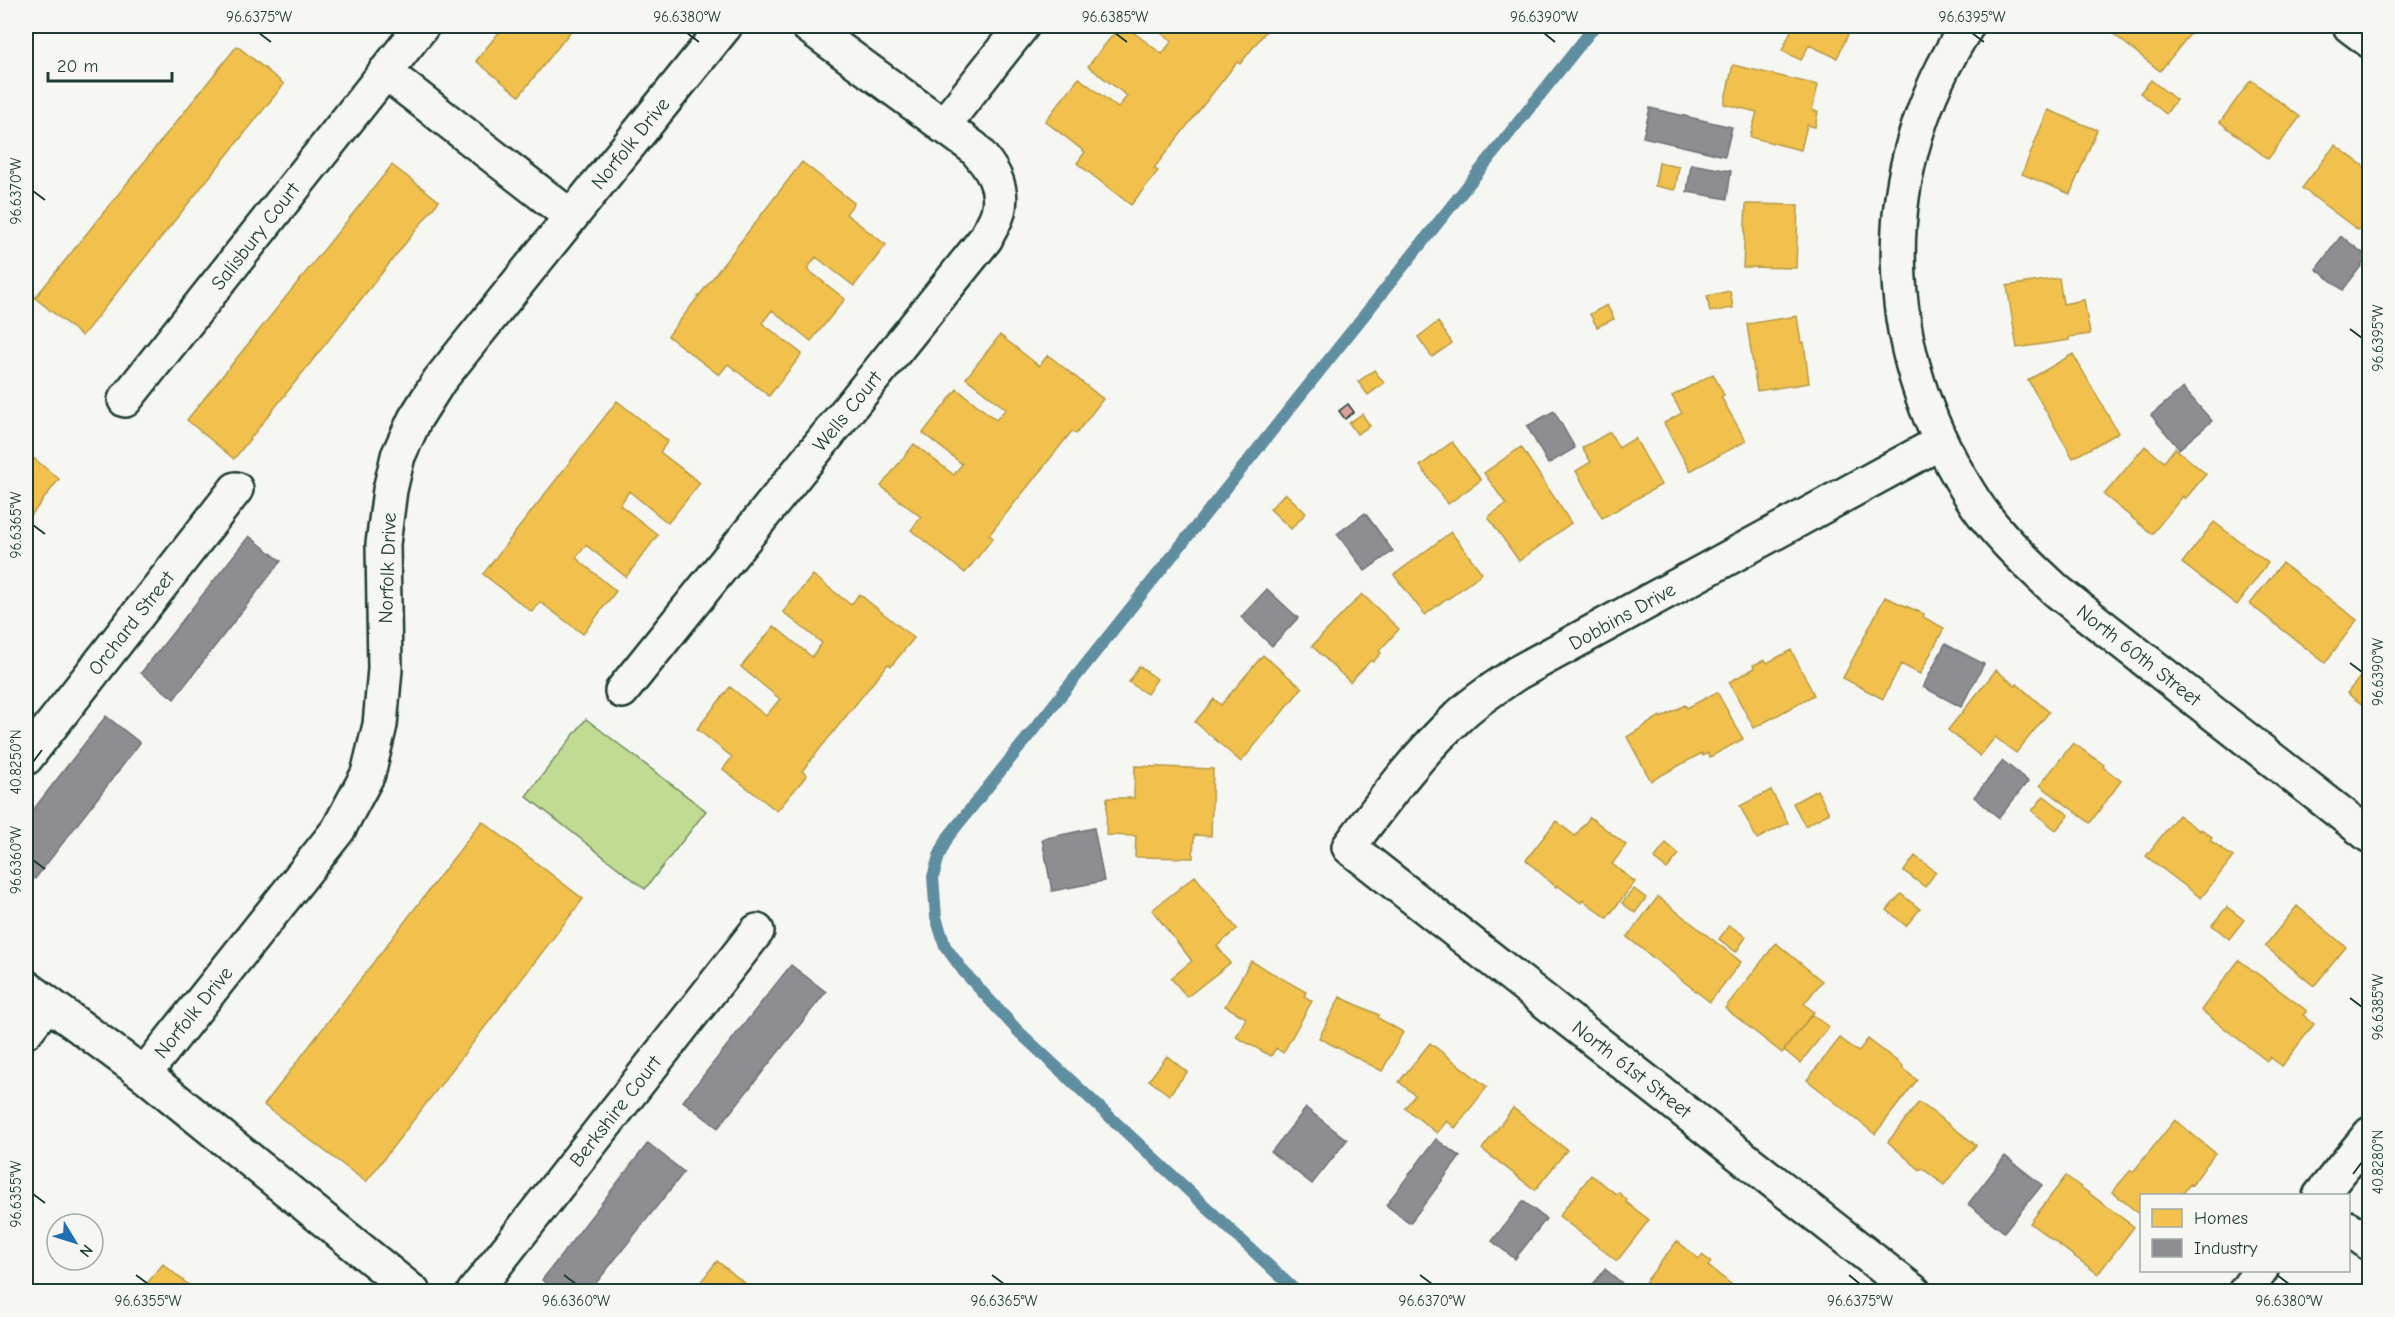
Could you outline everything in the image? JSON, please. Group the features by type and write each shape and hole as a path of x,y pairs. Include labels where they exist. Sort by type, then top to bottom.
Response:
{"street":[{"name":"Salisbury Court","path":"125,400 422,26"},
{"name":"Norfolk Drive","path":"144,1074 338,830 368,774 380,726 385,669 383,544 390,490 398,456 415,420 440,381 570,216 725,26"},
{"name":"Wells Court","path":"622,691 986,238 998,212 999,189 991,167 974,148 808,26"},
{"path":"944,126 1022,26"},
{"name":"North 60th Street","path":"1967,26 1950,51 1931,91 1916,135 1902,198 1898,235 1898,276 1905,340 1923,403 1941,442 1970,494 1989,521 2010,546 2041,576 2370,836"},
{"path":"2350,26 2370,41"},
{"path":"385,72 570,216"},
{"name":"Dobbins Drive","path":"1349,847 1414,763 1459,716 1486,693 1517,673 1941,442"},
{"name":"Orchard Street","path":"26,758 236,489"},
{"name":"North 61st Street","path":"1349,847 1914,1292"},
{"name":"Berkshire Court","path":"474,1292 756,931"},
{"path":"26,1031 36,995 144,1074 413,1292"},
{"path":"2322,1194 2370,1134"},
{"path":"2350,1229 2370,1244"},
{"path":"2245,1292 2260,1272"}],"green space":[{"path":"586,719 706,811 645,889 526,796"}],"building: Homes":[{"path":"504,26 575,26 519,96 476,61"},
{"path":"1120,26 1125,26 1162,54 1172,41 1151,26 1260,26 1266,31 1240,64 1237,62 1154,168 1158,171 1131,205 1077,163 1085,152 1045,121 1079,78 1118,108 1127,96 1088,66"},
{"path":"1793,26 1852,26 1837,58 1809,45 1801,60 1782,51"},
{"path":"2116,26 2180,26 2190,34 2160,71 2111,32"},
{"path":"237,46 284,84 82,336 35,298"},
{"path":"1733,65 1818,85 1812,110 1818,112 1815,127 1807,125 1801,150 1750,137 1757,112 1724,104"},
{"path":"2151,80 2176,100 2166,114 2140,93"},
{"path":"2251,80 2300,117 2268,159 2220,122"},
{"path":"2048,110 2097,130 2070,194 2022,174"},
{"path":"2335,145 2370,171 2370,214 2358,230 2302,188"},
{"path":"802,162 854,203 846,214 886,245 854,286 816,257 807,269 845,299 811,341 772,310 762,323 802,354 769,396 728,364 719,375 668,336"},
{"path":"1659,163 1679,167 1675,190 1655,186"},
{"path":"392,165 439,201 234,459 187,420"},
{"path":"1746,204 1798,205 1796,268 1743,267"},
{"path":"2059,278 2063,304 2084,300 2090,334 2069,337 2069,340 2017,348 2007,286"},
{"path":"1730,291 1733,308 1710,312 1707,296"},
{"path":"1607,305 1614,319 1597,327 1590,314"},
{"path":"1797,316 1801,343 1804,342 1809,383 1757,391 1747,324"},
{"path":"1438,322 1452,343 1432,357 1418,337"},
{"path":"1000,335 1039,366 1048,355 1103,399 1076,434 1072,431 989,535 993,538 965,573 911,530 921,517 881,486 914,444 954,475 962,464 923,433 957,389 996,420 1006,409 966,378"},
{"path":"2073,354 2118,433 2073,458 2028,380"},
{"path":"1374,370 1384,383 1368,395 1358,382"},
{"path":"1713,374 1724,395 1721,397 1746,441 1690,471 1664,423 1682,413 1672,396"},
{"path":"617,401 668,441 660,452 700,483 668,523 629,491 620,505 658,535 626,577 586,545 576,558 616,591 583,634 540,602 532,612 483,574"},
{"path":"1362,414 1370,426 1357,434 1349,423"},
{"path":"1610,432 1619,448 1635,438 1661,485 1602,518 1576,471 1591,462 1582,448"},
{"path":"1452,442 1481,480 1448,504 1420,466"},
{"path":"2145,446 2164,462 2175,448 2206,474 2185,499 2183,496 2152,534 2104,495"},
{"path":"1521,447 1571,523 1519,561 1488,517 1506,504 1484,473"},
{"path":"26,452 59,479 26,522"},
{"path":"1285,493 1306,513 1291,529 1270,509"},
{"path":"2214,522 2268,563 2237,605 2182,563"},
{"path":"1451,532 1482,573 1425,615 1394,575"},
{"path":"2282,563 2357,620 2325,663 2250,604"},
{"path":"813,575 851,605 859,594 914,638 891,666 888,664 802,771 807,775 777,811 723,769 732,757 697,729 730,687 766,716 780,699 741,667 774,626 812,657 822,643 783,612"},
{"path":"1362,594 1399,629 1379,651 1381,653 1373,662 1371,660 1350,682 1312,646"},
{"path":"1885,597 1924,614 1923,617 1944,628 1920,674 1901,664 1883,699 1843,678"},
{"path":"1791,650 1814,695 1754,728 1729,682 1755,668 1753,665 1765,660 1767,663"},
{"path":"1263,655 1302,688 1241,762 1195,722 1214,699 1221,705"},
{"path":"2370,665 2370,713 2347,693"},
{"path":"1139,666 1157,679 1147,694 1129,682"},
{"path":"1996,670 2016,686 2017,684 2049,712 2016,753 1995,737 1980,756 1948,730"},
{"path":"1717,692 1743,739 1710,757 1708,753 1703,756 1702,753 1651,781 1627,737 1660,716 1661,718 1685,705 1687,708"},
{"path":"2073,743 2104,765 2103,767 2121,781 2090,823 2040,785"},
{"path":"1135,766 1213,769 1211,836 1194,835 1193,858 1135,857 1136,836 1106,835 1107,798 1134,798"},
{"path":"1771,790 1788,823 1757,839 1740,806"},
{"path":"1817,790 1829,813 1805,826 1793,803"},
{"path":"2044,796 2069,815 2056,830 2032,811"},
{"path":"2178,815 2212,837 2210,840 2233,857 2201,898 2146,856"},
{"path":"1590,817 1626,845 1612,864 1635,882 1607,918 1583,900 1581,903 1557,885 1556,887 1526,860 1556,821 1575,836"},
{"path":"482,821 583,899 366,1182 264,1105"},
{"path":"1666,843 1679,854 1667,869 1654,859"},
{"path":"1915,856 1936,872 1925,887 1904,871"},
{"path":"1195,876 1237,929 1217,946 1230,963 1187,997 1171,978 1192,961 1152,910"},
{"path":"1634,889 1646,898 1635,913 1622,903"},
{"path":"1901,894 1920,909 1906,926 1887,910"},
{"path":"1658,897 1741,962 1710,1002 1627,937"},
{"path":"2297,906 2346,947 2314,986 2265,946"},
{"path":"2227,907 2244,920 2229,939 2212,925"},
{"path":"1729,925 1746,937 1736,952 1719,939"},
{"path":"1776,943 1822,981 1804,1004 1814,1012 1782,1053 1725,1008"},
{"path":"2239,960 2307,1011 2303,1015 2314,1024 2282,1066 2270,1057 2267,1061 2201,1010"},
{"path":"1251,961 1306,992 1304,996 1312,1001 1283,1053 1276,1048 1271,1056 1236,1037 1246,1018 1225,1006"},
{"path":"1340,997 1379,1015 1378,1018 1403,1032 1382,1071 1319,1038"},
{"path":"1812,1014 1829,1027 1800,1063 1784,1050"},
{"path":"1840,1038 1858,1052 1868,1039 1917,1080 1875,1134 1807,1080"},
{"path":"1430,1043 1487,1087 1455,1128 1447,1121 1437,1133 1405,1108 1415,1095 1399,1082"},
{"path":"1167,1056 1187,1072 1169,1095 1149,1080"},
{"path":"1919,1102 1976,1145 1944,1185 1922,1168 1920,1170 1888,1142"},
{"path":"1513,1108 1567,1150 1535,1190 1482,1149"},
{"path":"2175,1120 2215,1153 2192,1185 2190,1184 2182,1194 2140,1194 2140,1214 2112,1192 2131,1170 2133,1172"},
{"path":"1591,1175 1616,1194 1618,1192 1627,1200 1626,1202 1649,1220 1617,1261 1559,1216"},
{"path":"2066,1176 2134,1227 2098,1274 2030,1223"},
{"path":"1677,1241 1699,1259 1702,1255 1711,1262 1708,1266 1741,1292 1638,1292"},
{"path":"717,1261 756,1292 693,1292"},
{"path":"163,1264 197,1292 140,1292"}],"building: Industry":[{"path":"1650,108 1732,127 1725,156 1643,137"},
{"path":"1691,164 1731,171 1727,199 1687,192"},
{"path":"2341,236 2368,257 2343,290 2316,269"},
{"path":"2183,388 2212,421 2179,449 2151,415"},
{"path":"1554,411 1575,448 1548,464 1527,426"},
{"path":"1365,513 1393,551 1365,571 1337,534"},
{"path":"249,536 281,561 174,699 141,673"},
{"path":"1267,589 1298,618 1272,646 1241,617"},
{"path":"1945,644 1984,664 1961,707 1923,687"},
{"path":"106,716 140,743 35,879 26,871 26,819"},
{"path":"2003,761 2028,781 1999,818 1974,797"},
{"path":"1094,828 1104,881 1052,891 1042,839"},
{"path":"791,965 826,992 718,1128 683,1101"},
{"path":"1306,1108 1347,1140 1312,1184 1271,1152"},
{"path":"1436,1139 1460,1157 1410,1223 1386,1205"},
{"path":"648,1143 684,1172 589,1292 556,1292 542,1280"},
{"path":"2005,1156 2042,1185 2004,1232 1968,1204"},
{"path":"1523,1201 1546,1219 1515,1259 1492,1241"},
{"path":"1605,1269 1628,1288 1625,1292 1587,1292"}],"building: Other":[{"path":"1348,404 1354,412 1345,419 1339,411"}],"waterway":[{"path":"1297,1292 1018,1031 964,972 945,946 936,917 933,877 948,837 1595,26"}]}
